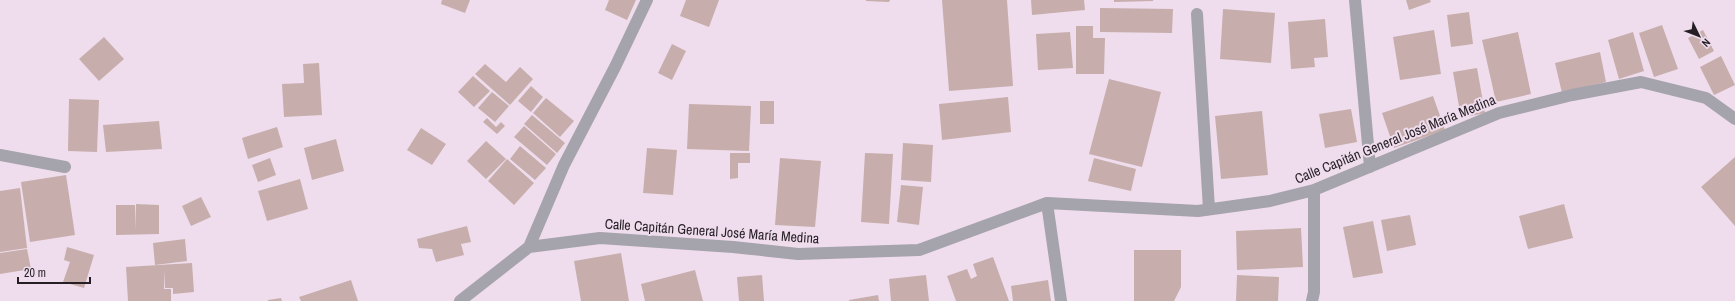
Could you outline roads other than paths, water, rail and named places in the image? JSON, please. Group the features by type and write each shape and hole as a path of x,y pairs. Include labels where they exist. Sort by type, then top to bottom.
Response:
{"street":[{"path":"460,301 529,247 564,165 615,67 646,0"},
{"path":"1355,0 1370,168"},
{"path":"1197,14 1209,209"},
{"name":"Calle Capitán General José María Medina","path":"529,247 600,238 733,247 798,254 919,250 1047,203 1198,210 1270,201 1314,190 1370,168 1499,113 1572,94 1641,82 1706,98 1735,119"},
{"path":"0,155 64,167"},
{"path":"1312,301 1314,292 1314,190"},
{"path":"1047,203 1061,301"}]}
